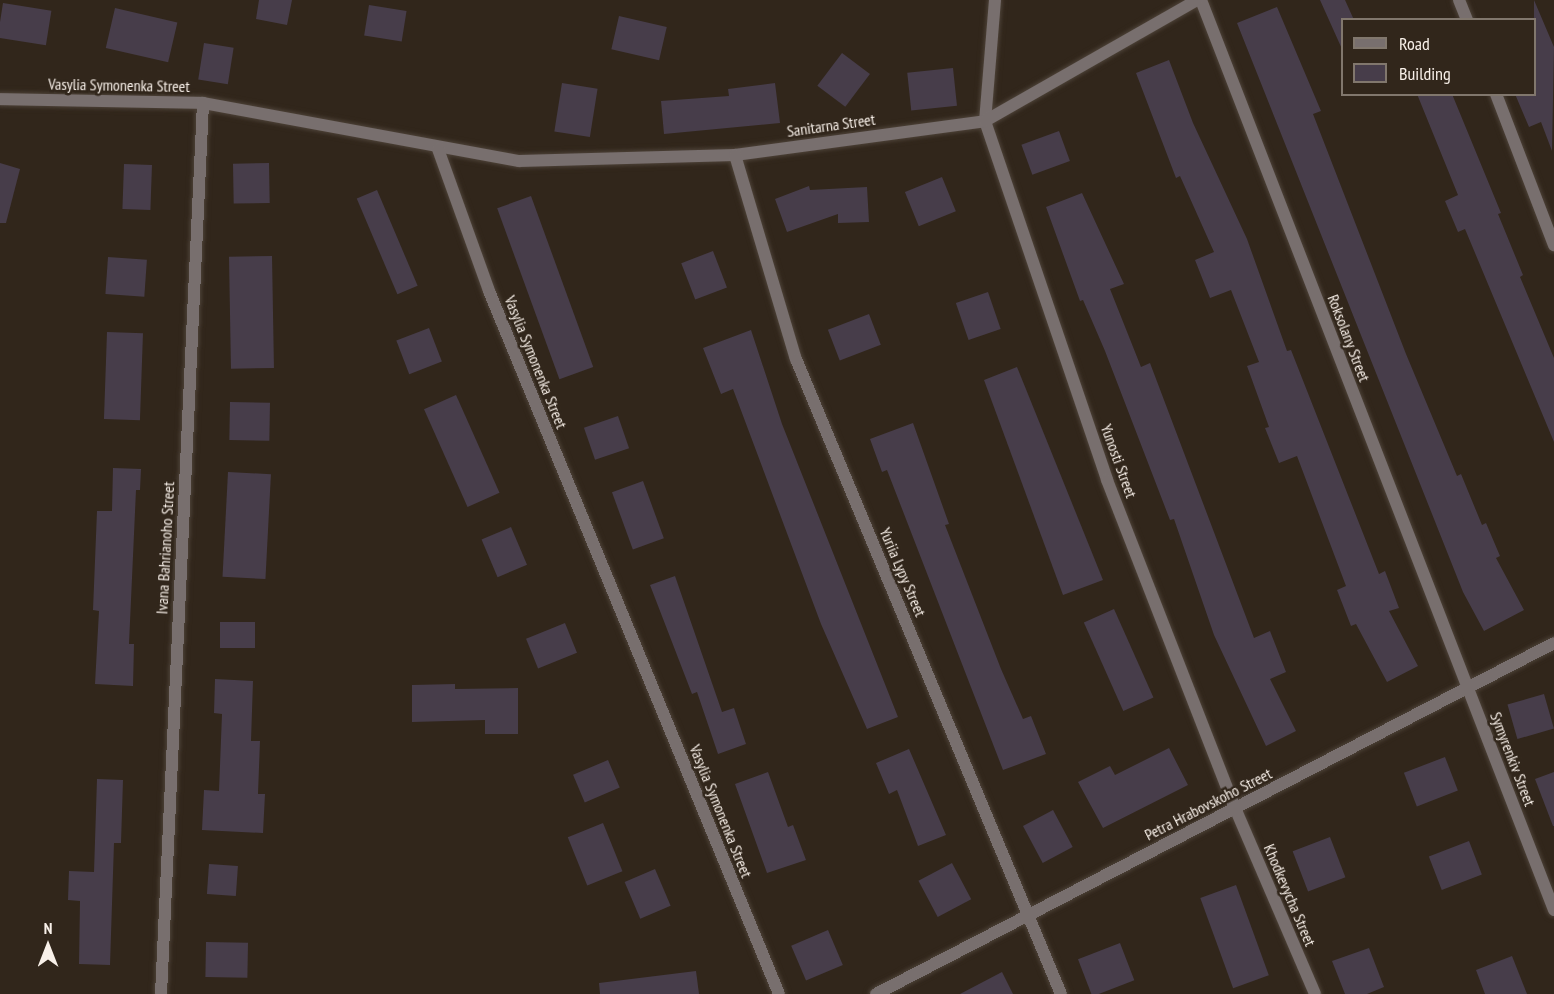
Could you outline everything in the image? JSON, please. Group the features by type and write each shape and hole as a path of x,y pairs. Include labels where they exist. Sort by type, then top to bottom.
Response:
{"street":[{"path":"985,121 995,0"},
{"name":"Sanitarna Street","path":"438,149 519,161 735,155 985,121 1199,0"},
{"name":"Roksolany Street","path":"1199,0 1467,688"},
{"path":"1459,0 1466,18"},
{"path":"1497,96 1554,245"},
{"name":"Vasylia Symonenka Street","path":"0,99 203,104 438,149 489,291 779,994"},
{"name":"Ivana Bahrianoho Street","path":"160,994 203,104"},
{"name":"Yunosti Street","path":"985,121 1107,480 1234,808"},
{"name":"Yuriia Lypy Street","path":"735,155 796,360 1030,915 1061,994"},
{"name":"Petra Hrabovskoho Street","path":"876,994 1554,643"},
{"name":"Symyrenkiv Street","path":"1467,688 1554,910"},
{"name":"Khodkevycha Street","path":"1234,808 1315,994"}],"building":[{"path":"259,0 292,0 287,25 256,19"},
{"path":"1320,0 1345,0 1353,18 1341,18 1341,47"},
{"path":"1534,0 1554,47 1552,151 1541,122 1529,127 1516,96 1536,96 1536,18 1534,18"},
{"path":"3,3 51,11 46,45 0,38"},
{"path":"369,5 407,11 402,42 364,36"},
{"path":"1277,7 1321,111 1313,114 1406,354 1457,476 1461,474 1482,525 1486,523 1500,556 1496,558 1524,610 1484,631 1463,592 1237,23"},
{"path":"115,8 177,22 168,62 106,48"},
{"path":"619,16 667,27 659,60 611,49"},
{"path":"204,43 234,48 228,84 198,80"},
{"path":"842,53 870,74 845,107 817,86"},
{"path":"1169,60 1193,123 1247,239 1287,351 1291,350 1379,574 1385,571 1399,608 1389,611 1418,666 1387,682 1356,624 1351,626 1337,590 1346,586 1297,456 1279,463 1265,428 1269,427 1247,366 1259,362 1231,290 1210,298 1195,260 1214,252 1180,176 1176,178 1136,73"},
{"path":"953,68 957,106 911,111 907,73"},
{"path":"562,83 598,89 590,137 554,131"},
{"path":"775,83 780,123 664,134 661,101 729,96 728,89"},
{"path":"1418,96 1453,96 1501,213 1498,214 1523,275 1520,277 1554,358 1554,442 1465,229 1458,232 1445,201 1458,195"},
{"path":"1059,131 1070,161 1032,175 1021,145"},
{"path":"0,163 20,169 6,223 0,223"},
{"path":"269,163 270,203 234,204 233,164"},
{"path":"124,164 152,165 150,210 122,209"},
{"path":"942,177 956,211 919,226 905,192"},
{"path":"809,186 810,190 867,187 869,222 838,223 838,214 787,232 775,199"},
{"path":"377,190 418,286 397,294 357,199"},
{"path":"1082,193 1124,284 1110,289 1141,367 1150,363 1254,638 1270,631 1286,672 1270,679 1296,731 1266,746 1214,635 1174,519 1170,520 1105,351 1083,300 1080,301 1046,207"},
{"path":"531,196 593,367 559,379 497,208"},
{"path":"713,251 727,287 695,300 681,263"},
{"path":"272,256 274,368 231,369 229,257"},
{"path":"108,257 147,260 144,297 105,294"},
{"path":"988,292 1001,329 969,340 956,303"},
{"path":"869,314 881,345 840,361 828,330"},
{"path":"429,328 442,362 409,374 396,341"},
{"path":"751,330 782,424 898,717 867,729 821,624 733,389 721,394 703,348"},
{"path":"107,332 143,333 140,420 104,419"},
{"path":"1017,367 1103,580 1063,595 984,380"},
{"path":"456,395 500,493 468,507 424,409"},
{"path":"230,402 270,403 269,441 229,440"},
{"path":"618,416 629,448 595,460 584,428"},
{"path":"913,423 949,524 945,525 1001,669 1023,719 1031,716 1046,754 1003,770 887,470 882,472 870,439"},
{"path":"113,468 141,469 140,490 136,490 129,644 134,644 133,686 95,684 99,611 93,610 97,511 112,511"},
{"path":"228,472 271,474 265,579 223,577"},
{"path":"643,481 664,538 633,550 612,492"},
{"path":"511,527 527,565 498,577 482,540"},
{"path":"675,576 722,712 734,708 746,744 718,754 697,692 692,694 650,585"},
{"path":"1114,609 1153,698 1123,711 1084,622"},
{"path":"220,622 255,622 255,648 220,648"},
{"path":"565,623 577,653 538,668 526,639"},
{"path":"215,679 253,681 251,741 260,741 258,794 265,794 263,833 202,830 204,790 219,791 222,714 214,713"},
{"path":"455,684 455,689 518,688 518,734 485,734 485,720 412,722 412,685"},
{"path":"1544,694 1554,729 1517,739 1507,704"},
{"path":"1169,748 1188,785 1103,828 1078,782 1110,766 1115,775"},
{"path":"909,749 946,835 918,846 897,790 889,794 876,763"},
{"path":"1445,757 1458,791 1417,806 1404,773"},
{"path":"608,760 620,788 585,802 573,775"},
{"path":"768,772 788,827 793,825 806,860 767,873 735,784"},
{"path":"1554,772 1554,826 1553,826 1535,779"},
{"path":"97,779 123,780 121,843 114,843 110,965 79,964 80,901 68,900 69,871 94,872"},
{"path":"1053,810 1073,847 1043,863 1023,826"},
{"path":"603,823 622,871 587,885 568,837"},
{"path":"1330,837 1345,877 1308,891 1293,851"},
{"path":"1469,841 1482,875 1442,890 1429,856"},
{"path":"952,863 971,899 938,917 918,881"},
{"path":"209,864 238,866 236,896 207,894"},
{"path":"655,869 671,906 640,919 625,882"},
{"path":"1236,885 1269,975 1233,988 1200,898"},
{"path":"828,930 843,965 806,981 791,946"},
{"path":"206,942 248,943 247,978 205,977"},
{"path":"1120,943 1134,980 1099,994 1091,994 1078,959"},
{"path":"1369,948 1384,987 1367,994 1345,994 1332,961"},
{"path":"1512,956 1527,994 1485,994 1476,970"},
{"path":"696,971 699,994 600,994 599,983"},
{"path":"1002,972 1013,994 960,994"}]}
